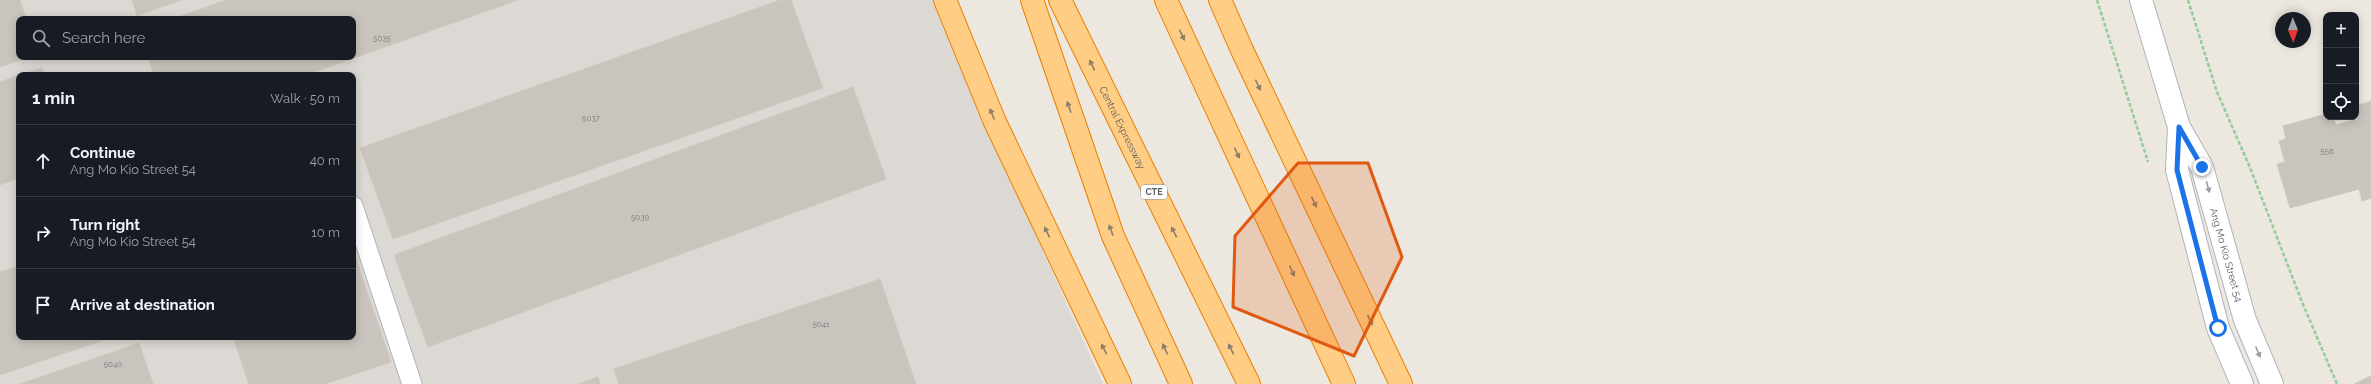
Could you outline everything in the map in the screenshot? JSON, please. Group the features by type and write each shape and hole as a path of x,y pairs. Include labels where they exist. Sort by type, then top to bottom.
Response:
{"highway":[{"path":"946,0 995,122 1120,384"},
{"path":"1032,0 1113,236 1182,384"},
{"name":"Central Expressway","path":"1060,0 1248,384"},
{"path":"1166,0 1344,384"},
{"path":"1220,0 1242,50 1401,384"},
{"path":"1229,0 1242,50"}],"street":[{"name":"Ang Mo Kio Street 54","path":"2141,0 2179,127 2202,167 2245,320 2272,384"},
{"name":"Ang Mo Kio Street 54","path":"2179,127 2177,170 2218,328 2242,384"}],"lane":[{"path":"356,215 412,384"}],"path":[{"path":"2188,0 2217,92 2251,170 2302,302 2337,384"}],"highlighted area":[{"path":"1298,163 1368,163 1402,257 1354,356 1233,307 1235,236"}],"shaded area":[{"path":"0,0 936,0 991,137 1103,384 0,384"}],"building":[{"path":"0,0 20,0 25,16 16,16 16,60 20,60 0,67"},
{"path":"132,0 181,0 137,16"},
{"path":"226,0 518,0 356,57 356,16 181,16"},
{"path":"780,0 791,0 823,88 393,239 360,148"},
{"path":"149,60 348,60 314,72 153,72"},
{"path":"42,68 44,72 29,72"},
{"path":"16,76 16,179 0,185 0,82"},
{"path":"853,87 886,179 428,347 394,255"},
{"path":"2371,101 2371,198 2362,201 2359,189 2290,208 2277,164 2285,162 2279,141 2286,139 2283,126 2323,115 2323,120 2334,120 2336,125 2359,120 2359,105"},
{"path":"356,258 391,362 325,384 249,384 234,340 356,340"},
{"path":"16,267 16,340 104,340 0,375 0,272"},
{"path":"880,279 916,384 619,384 614,369"},
{"path":"139,343 153,384 20,384"},
{"path":"2371,376 2371,384 2354,384"},
{"path":"598,377 600,384 578,384"}],"route":[{"path":"2202,167 2179,127 2177,170 2218,328"}]}
